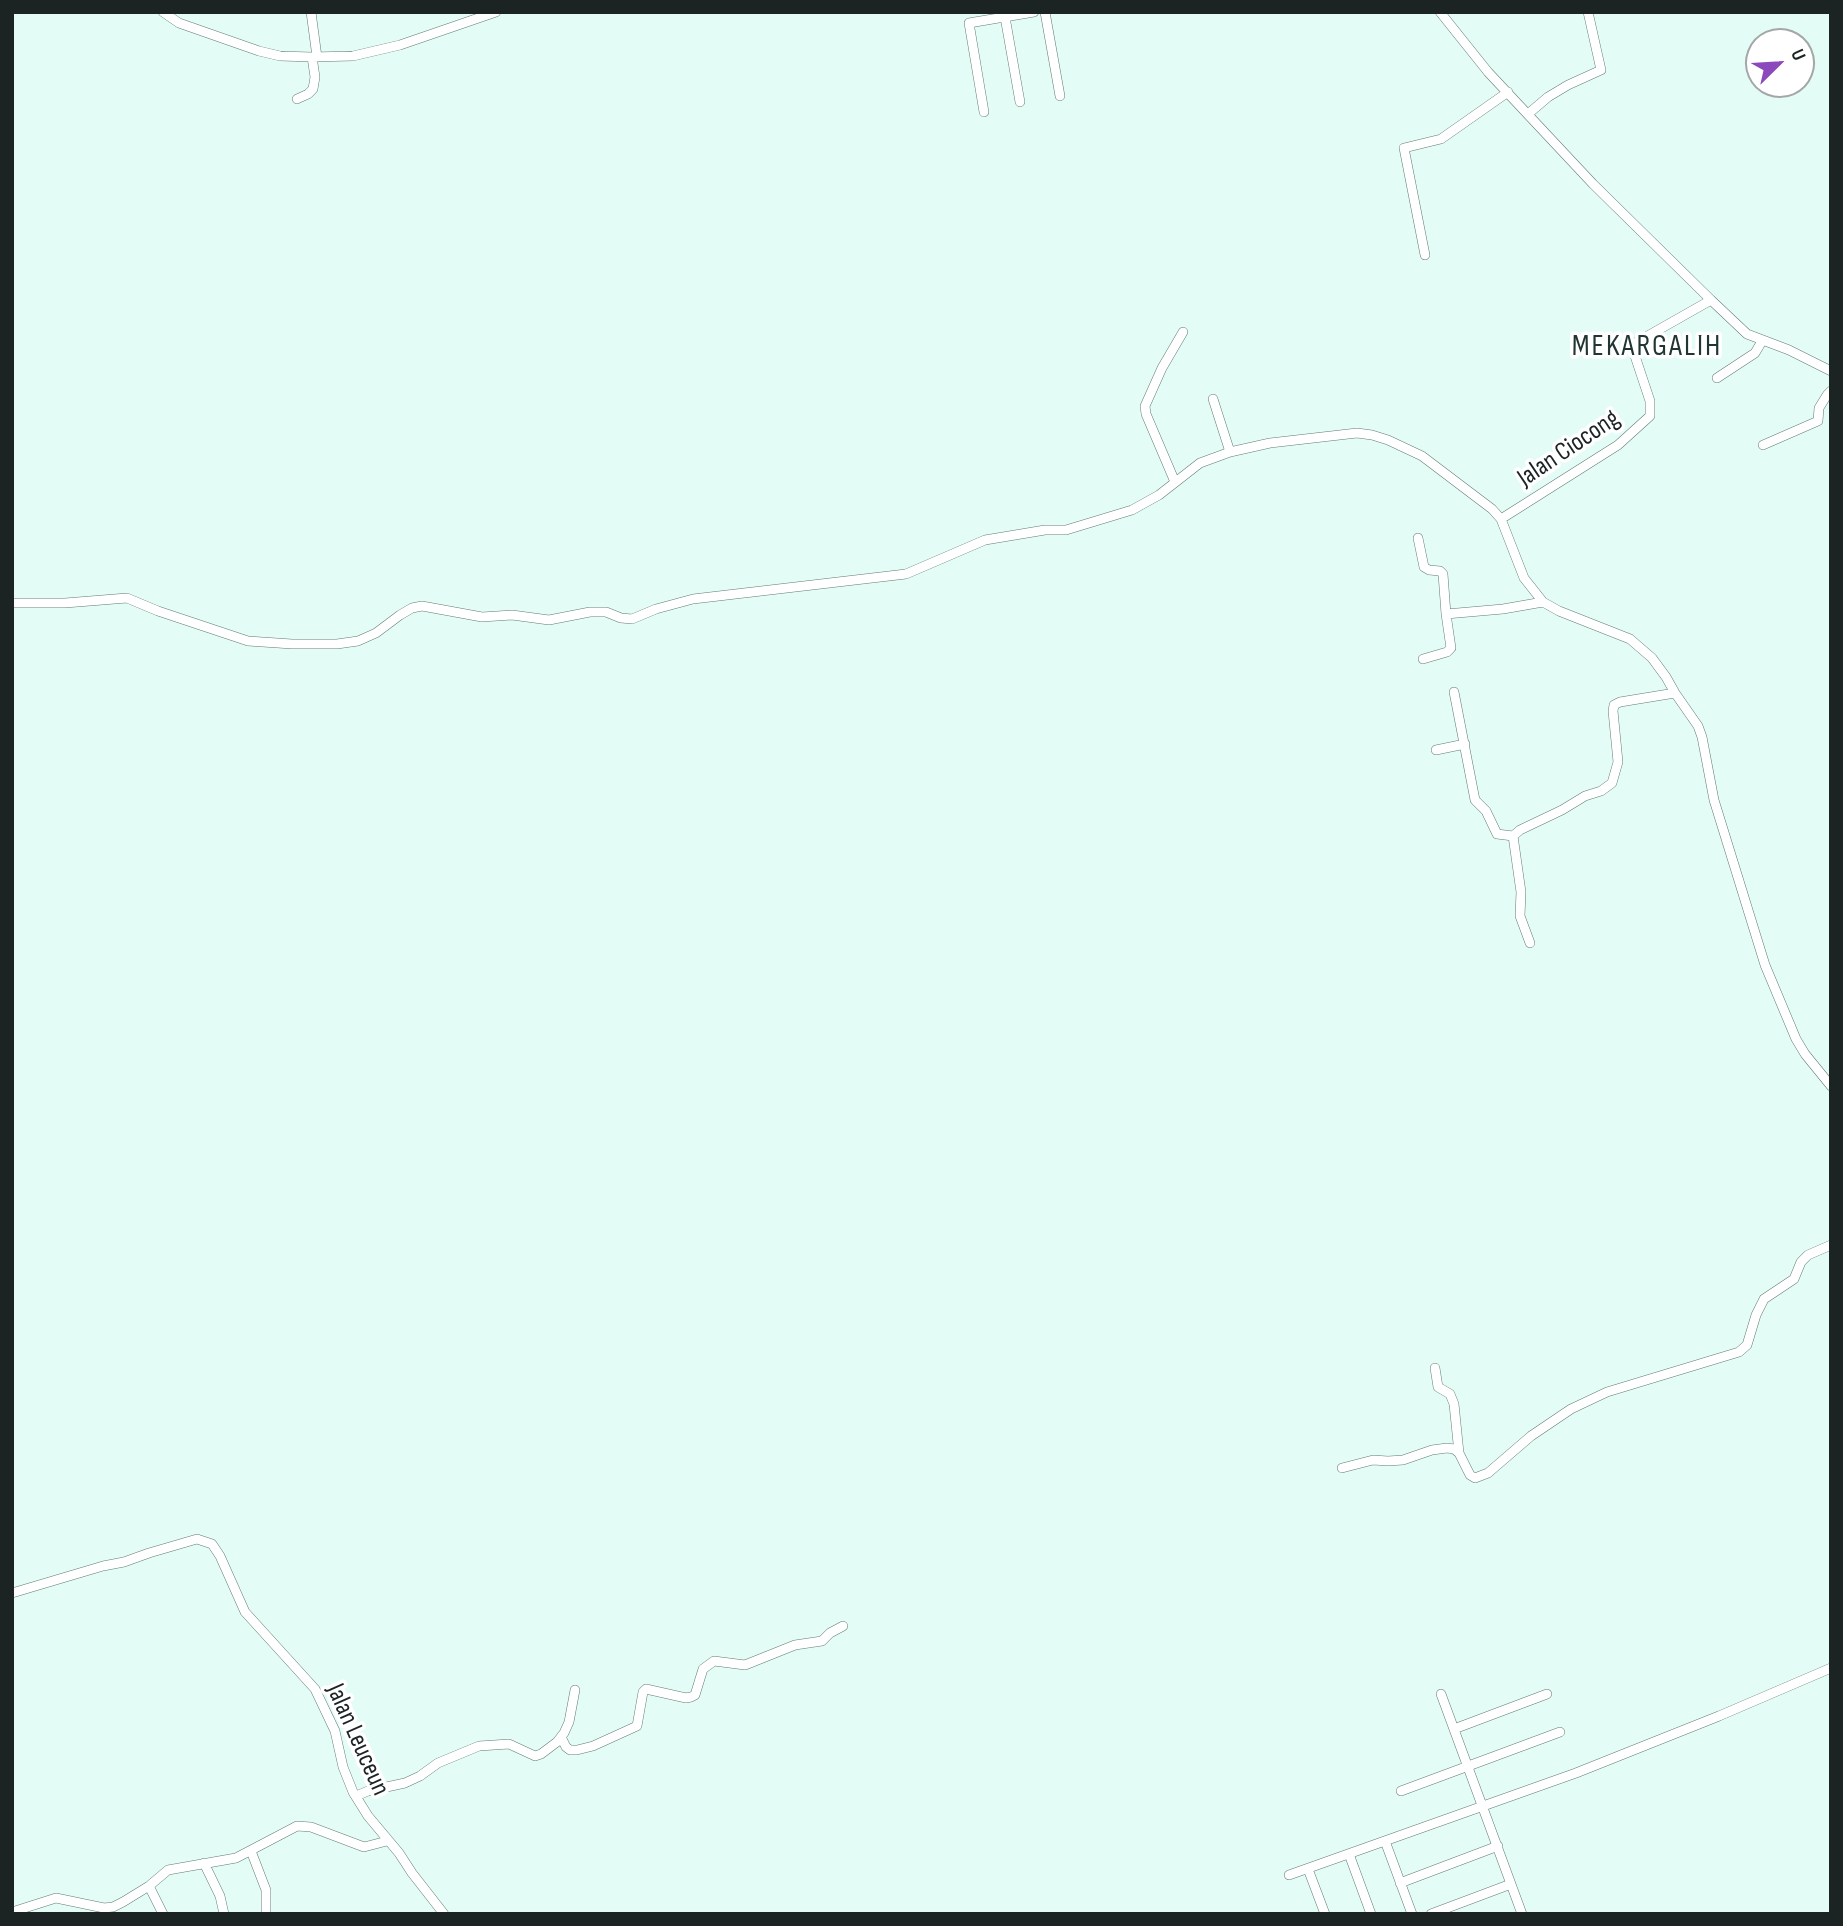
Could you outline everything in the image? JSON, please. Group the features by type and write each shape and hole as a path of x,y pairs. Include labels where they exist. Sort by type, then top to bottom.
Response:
{"street":[{"path":"163,12 179,23 249,48 280,56 315,57 353,56 401,44 496,12"},
{"path":"297,99 313,89 315,57 311,12"},
{"path":"984,112 969,23 1034,12"},
{"path":"1045,12 1060,96"},
{"path":"1440,12 1488,72 1593,184 1746,334 1789,350 1831,371"},
{"path":"1528,114 1548,97 1601,70 1588,12"},
{"path":"1005,17 1020,102"},
{"path":"1425,256 1404,148 1441,138 1508,92"},
{"name":"Jalan Ciocong","path":"1501,519 1618,445 1650,416 1650,401 1633,346 1711,300"},
{"path":"1175,482 1145,406 1162,368 1183,332"},
{"path":"1717,379 1755,353 1762,341"},
{"path":"1763,445 1818,421 1819,408 1831,391"},
{"path":"1213,399 1230,452"},
{"path":"12,603 65,603 127,598 248,641 292,644 358,641 376,633 412,608 422,606 482,617 512,615 549,620 590,612 606,612 632,619 656,609 694,599 906,574 985,540 1045,530 1066,530 1132,510 1158,495 1200,463 1230,452 1270,443 1357,433 1372,435 1422,456 1492,509 1501,519 1524,578 1542,602 1630,639 1652,658 1667,677 1702,737 1714,800 1765,965 1796,1039 1831,1086"},
{"path":"1418,538 1423,567 1440,570 1443,574 1451,648 1447,652 1423,659"},
{"path":"1446,614 1503,609 1542,602"},
{"path":"1454,692 1475,800 1486,811 1497,834 1513,836 1612,783 1618,762 1614,705 1675,694"},
{"path":"1436,750 1465,744"},
{"path":"1513,836 1521,892 1520,916 1530,943"},
{"path":"1435,1368 1438,1387 1450,1394 1454,1404 1459,1453 1470,1475 1475,1478 1488,1473 1531,1436 1561,1416 1606,1392 1739,1352 1747,1345 1764,1299 1794,1279 1801,1262 1808,1255 1831,1245"},
{"path":"1342,1468 1373,1460 1403,1460 1447,1448 1459,1453"},
{"name":"Jalan Leuceun","path":"12,1593 197,1539 212,1544 245,1612 315,1689 335,1731 343,1767 368,1816 444,1914"},
{"path":"561,1737 570,1750 593,1746 638,1726 643,1692 646,1689 691,1697 695,1695 703,1669 714,1661 745,1665 795,1645 822,1641 843,1626"},
{"path":"1289,1875 1588,1769 1831,1668"},
{"path":"356,1796 405,1783 438,1763 479,1745 509,1744 535,1756 561,1737 569,1722 575,1690"},
{"path":"1441,1694 1522,1914"},
{"path":"1454,1729 1547,1694"},
{"path":"1401,1791 1560,1732"},
{"path":"12,1912 56,1898 104,1908 113,1907 149,1886 168,1870 236,1858 297,1826 364,1847 387,1841"},
{"path":"1385,1841 1412,1914"},
{"path":"1400,1883 1498,1846"},
{"path":"251,1851 266,1890 267,1914"},
{"path":"1349,1854 1371,1914"},
{"path":"204,1863 220,1896 224,1914"},
{"path":"1308,1869 1325,1914"},
{"path":"1431,1914 1511,1884"},
{"path":"149,1886 163,1914"}],"district":[{"name":"MEKARGALIH","path":"1647,347"}]}
